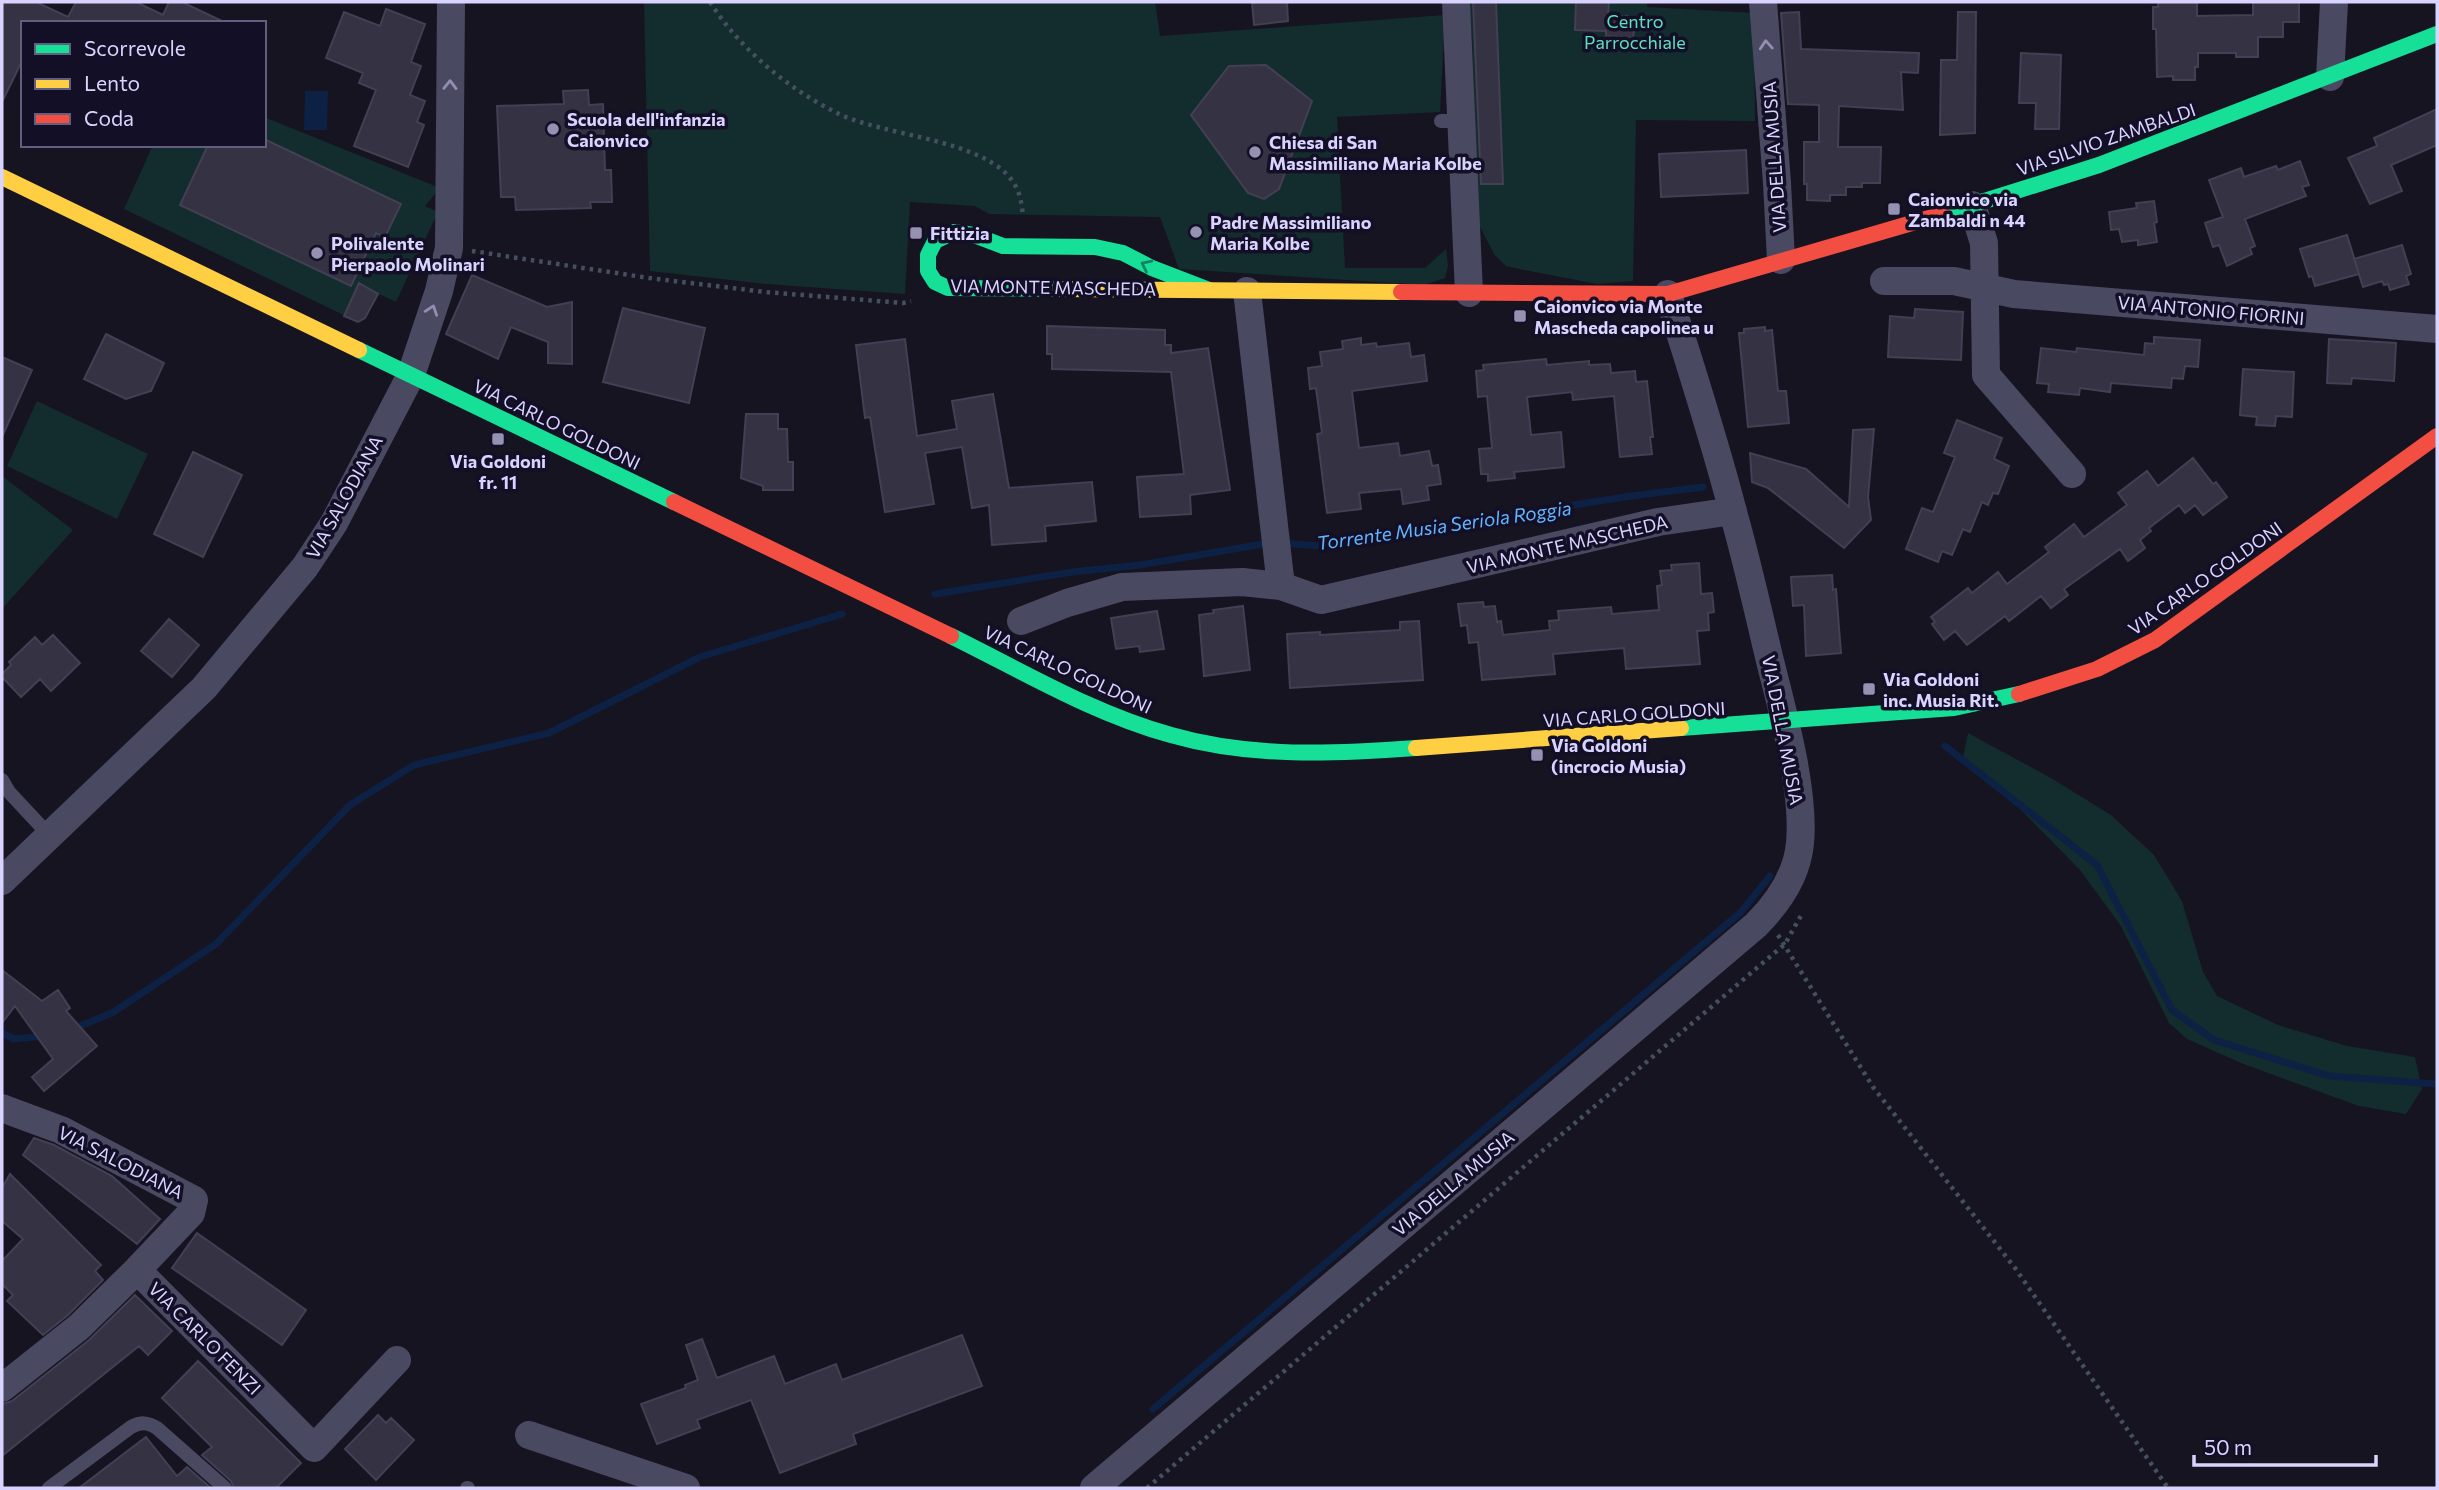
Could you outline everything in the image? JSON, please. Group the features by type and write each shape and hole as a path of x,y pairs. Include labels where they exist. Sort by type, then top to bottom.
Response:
{"street":[{"name":"VIA SALODIANA","path":"2,881 204,688 305,566 334,523 411,375 439,291 449,248 452,2"},
{"path":"1455,2 1451,121 1469,293"},
{"name":"VIA DELLA MUSIA","path":"1763,2 1781,260"},
{"path":"2330,77 2334,2"},
{"name":"VIA SILVIO ZAMBALDI","path":"1781,260 2099,165 2437,34"},
{"name":"VIA CARLO GOLDONI","path":"2,177 1086,702 1147,727 1203,742 1296,755 1785,722 1954,708 2008,697 2098,669 2155,640 2437,436"},
{"path":"1972,205 1984,243 1986,375 2072,474"},
{"name":"VIA MONTE MASCHEDA","path":"1209,290 1152,268 1123,253 1095,247 1003,246 974,235 954,232 935,241 928,256 928,271 935,282 948,288 1469,293 1668,293"},
{"path":"1668,293 1781,260"},
{"name":"VIA ANTONIO FIORINI","path":"1884,281 1954,281 2014,294 2437,328"},
{"path":"1247,291 1281,586"},
{"name":"VIA DELLA MUSIA","path":"1094,1488 1764,918 1779,901 1790,881 1800,846 1801,828 1785,722 1733,511 1668,293"},
{"name":"VIA MONTE MASCHEDA","path":"1021,621 1067,603 1122,587 1242,582 1281,586 1321,600 1658,522 1733,511"},
{"name":"VIA SALODIANA","path":"2,1108 61,1130 194,1200 191,1213 138,1270"},
{"name":"VIA CARLO FENZI","path":"2,1388 79,1327 138,1270 314,1447 397,1360"},
{"path":"529,1435 686,1488"}],"lane":[{"path":"2,780 9,792 50,836"},
{"path":"49,1488 139,1423 148,1423 157,1428 225,1488"}],"path":[{"path":"710,2 752,51 776,74 838,114 863,124 962,149 988,160 1012,179 1020,195 1023,246"},
{"path":"449,248 649,278 765,292 903,303 948,288"},
{"path":"1764,918 1786,944 1806,983 1873,1087 2015,1268 2168,1488"}],"green space":[{"path":"644,2 1155,2 1160,36 1445,15 1440,112 1337,117 1345,268 1425,268 1446,249 1448,266 1445,278 1424,285 1179,269 1160,217 989,214 975,206 910,202 905,294 766,284 650,271"},
{"name":"Centro Parrocchiale","path":"1466,2 1647,2 1647,7 1754,13 1755,121 1636,120 1633,281 1597,284 1524,270 1506,266 1494,254 1478,223 1472,37"},
{"name":"Polivalente Pierpaolo Molinari","path":"266,118 440,188 425,206 438,212 396,302 379,294 365,318 358,322 124,209 152,147 266,147"},
{"path":"37,401 148,454 117,519 7,466"},
{"path":"2,476 73,530 2,609"},
{"path":"1968,733 2051,778 2111,815 2154,855 2182,901 2203,972 2217,996 2278,1025 2347,1046 2415,1057 2422,1089 2406,1114 2359,1106 2241,1063 2187,1039 2169,1023 2121,926 2080,870 2022,811 1962,762"}],"water":[{"path":"305,91 328,91 327,130 304,130"}],"building":[{"path":"2,2 36,2 68,17 76,2 136,2 163,15 169,2 182,2 222,21 21,21 21,63 2,102"},
{"path":"1252,2 1287,2 1288,21 1254,25"},
{"path":"1473,2 1496,2 1503,184 1481,184"},
{"path":"1576,2 1609,2 1608,15 1636,17 1633,38 1606,36 1606,31 1575,30"},
{"path":"2158,2 2197,2 2197,16 2253,15 2253,2 2299,2 2299,22 2283,22 2283,37 2258,37 2258,57 2236,57 2236,53 2198,53 2195,80 2173,80 2173,76 2157,77 2153,7 2158,7"},
{"path":"386,9 425,24 411,62 421,66 410,95 425,101 417,122 424,125 408,167 354,146 376,90 359,83 363,73 326,58 344,12 380,26"},
{"path":"1799,12 1801,49 1919,53 1918,73 1901,72 1903,110 1839,106 1838,147 1881,147 1880,183 1862,183 1862,187 1846,187 1846,195 1830,195 1830,201 1807,200 1807,184 1804,184 1804,142 1819,142 1819,105 1788,104 1781,13"},
{"path":"1958,12 1976,12 1975,133 1940,135 1941,60 1957,60"},
{"path":"2021,53 2061,55 2059,129 2035,129 2036,103 2019,103"},
{"name":"Chiesa di San Massimiliano Maria Kolbe","path":"1266,65 1312,101 1279,189 1264,199 1248,193 1191,115 1229,66"},
{"path":"588,90 589,105 603,104 605,170 611,170 612,202 590,202 591,208 516,210 515,197 501,197 497,106 564,104 563,91"},
{"path":"2437,109 2437,145 2391,165 2402,191 2370,204 2348,158 2377,146 2374,138"},
{"path":"266,140 401,204 385,237 376,233 351,286 180,205 207,147 266,147"},
{"path":"1746,150 1748,193 1661,197 1659,154"},
{"path":"2300,161 2309,185 2302,187 2306,196 2245,219 2255,246 2250,248 2252,254 2227,266 2219,245 2213,247 2205,223 2223,217 2209,180 2241,168 2244,177 2276,166 2278,170"},
{"path":"2154,201 2157,242 2138,245 2138,240 2122,242 2119,229 2111,230 2109,212 2137,208 2136,203"},
{"path":"2347,235 2359,274 2315,286 2312,276 2309,277 2300,249"},
{"path":"2402,245 2411,274 2406,276 2409,284 2390,290 2388,284 2384,285 2382,281 2363,287 2354,259"},
{"path":"472,275 547,307 572,302 572,364 548,363 548,342 511,327 498,359 446,334"},
{"path":"359,283 378,294 365,318 358,322 344,316"},
{"path":"623,308 705,328 689,403 603,382"},
{"path":"1915,309 1963,312 1961,360 1888,357 1890,316 1914,318"},
{"path":"1047,326 1165,330 1165,345 1171,345 1171,353 1208,348 1230,490 1190,495 1191,514 1140,517 1137,477 1184,474 1171,372 1052,369 1052,354 1047,354"},
{"path":"1765,327 1765,331 1772,330 1778,391 1786,391 1789,423 1748,427 1739,333 1744,333 1744,329"},
{"path":"106,334 164,363 151,391 126,399 84,379"},
{"path":"2154,337 2200,340 2198,367 2185,366 2183,379 2172,378 2171,388 2111,383 2110,392 2080,388 2079,395 2048,392 2049,384 2037,383 2041,348 2076,352 2077,348 2144,355 2145,343 2154,344"},
{"path":"1361,338 1361,345 1376,343 1377,347 1409,343 1411,357 1424,355 1427,381 1352,391 1359,448 1398,443 1400,456 1429,451 1432,466 1438,465 1441,484 1427,486 1429,500 1403,504 1401,489 1359,493 1361,509 1327,513 1317,434 1322,433 1316,388 1310,389 1308,368 1322,366 1320,352 1343,349 1342,341"},
{"path":"905,339 917,436 957,429 952,401 993,394 1009,488 1092,482 1096,521 1045,526 1046,541 992,545 989,505 972,508 962,447 925,453 934,504 885,512 870,417 865,418 856,345"},
{"path":"2329,339 2396,343 2394,381 2352,378 2351,384 2327,383"},
{"path":"2,357 32,370 2,437"},
{"path":"1546,359 1547,365 1589,361 1589,365 1610,364 1611,373 1635,371 1636,382 1647,381 1653,437 1650,437 1652,454 1620,457 1614,396 1573,400 1572,392 1527,397 1531,435 1561,432 1564,467 1514,472 1515,478 1488,481 1488,474 1481,474 1479,449 1492,448 1487,396 1478,397 1476,371 1484,370 1483,365"},
{"path":"2243,369 2294,372 2292,417 2276,416 2275,426 2256,425 2257,417 2240,415"},
{"path":"746,414 778,414 778,429 787,429 788,462 793,462 793,490 763,490 763,486 741,478"},
{"path":"1957,420 2002,438 1994,459 2009,466 1998,494 1993,493 1988,505 1982,502 1970,532 1963,529 1952,555 1942,551 1938,562 1906,549 1922,508 1933,512 1955,457 1944,453"},
{"path":"1874,429 1868,497 1871,520 1844,548 1768,488 1752,482 1750,453 1806,469 1849,507 1853,430"},
{"path":"193,452 242,475 203,557 154,534"},
{"path":"2193,458 2227,497 2203,515 2195,505 2185,513 2179,505 2149,528 2151,531 2140,540 2145,548 2128,561 2120,549 2064,589 2068,595 2051,608 2041,596 2009,621 2005,616 1967,645 1955,631 1944,640 1932,624 1935,622 1931,617 1968,588 1972,593 1998,572 2007,584 2049,552 2045,547 2074,524 2084,537 2127,505 2118,493 2147,471 2158,486"},
{"path":"1699,563 1701,594 1712,593 1714,612 1708,613 1709,630 1697,631 1700,664 1626,669 1624,648 1553,654 1555,674 1482,680 1478,642 1469,643 1467,625 1461,626 1458,604 1483,602 1484,607 1495,606 1497,622 1501,621 1503,635 1550,630 1549,621 1559,620 1558,611 1611,607 1612,614 1659,610 1657,586 1662,585 1660,571 1672,570 1671,565"},
{"path":"1832,575 1833,590 1836,589 1841,653 1806,656 1804,605 1793,606 1791,577"},
{"path":"1243,606 1250,670 1204,676 1199,615"},
{"path":"1157,611 1164,649 1140,652 1139,646 1116,649 1111,618"},
{"path":"169,619 199,645 172,677 141,651"},
{"path":"1419,621 1423,680 1290,688 1287,634 1320,632 1320,635 1400,630 1400,622"},
{"path":"53,635 80,663 51,691 40,679 21,697 2,674 11,665 9,662 35,637 42,645"},
{"path":"2,970 42,1001 58,990 70,1008 66,1011 97,1046 44,1091 32,1077 53,1059 15,1006 2,1023"},
{"path":"34,1138 54,1145 112,1176 160,1219 137,1244 23,1155"},
{"path":"10,1174 101,1265 95,1271 103,1280 68,1315 43,1335 7,1301 13,1295 2,1284 2,1261 23,1239 2,1221 2,1188"},
{"path":"197,1233 306,1310 282,1345 172,1268"},
{"path":"135,1295 172,1331 148,1355 139,1346 2,1456 2,1404 12,1401 89,1340"},
{"path":"962,1335 982,1386 853,1434 856,1444 780,1473 751,1400 697,1420 700,1428 657,1444 641,1404 686,1388 685,1385 698,1380 686,1345 702,1339 717,1378 774,1356 785,1384 836,1364 842,1380"},
{"path":"198,1361 301,1463 276,1488 234,1488 231,1481 202,1455 212,1447 162,1398"},
{"path":"378,1415 386,1423 391,1418 414,1440 376,1480 345,1449"},
{"path":"146,1437 177,1476 187,1467 211,1488 79,1488"}],"waterway":[{"name":"Torrente Musia Seriola Roggia","path":"1281,543 1320,546 1624,497 1703,487"},
{"name":"Torrente Musia Seriola Roggia","path":"935,594 1072,572 1140,565 1269,543"},
{"name":"Torrente Musia Seriola Roggia","path":"73,1029 112,1013 216,944 350,805 414,765 549,733 700,657 842,614"},
{"name":"Torrente Musia Seriola Roggia","path":"1945,746 2097,865 2172,1010 2214,1040 2329,1076 2437,1084"},
{"path":"1153,1409 1741,912 1770,876"},
{"name":"Torrente Musia Seriola Roggia","path":"2,1033 14,1039 45,1036"}],"traffic: fast":[{"path":"1943,214 2099,165 2437,34"},
{"path":"1061,289 948,288 935,282 928,271 928,255 935,241 954,232 974,235 1003,246 1095,247 1123,253 1152,268 1209,290"},
{"path":"359,350 674,502"},
{"path":"951,636 1086,704 1171,735 1232,748 1262,751 1324,753 1416,748"},
{"path":"1681,728 1954,708 2019,694"}],"traffic: slow":[{"path":"2,177 359,350"},
{"path":"1061,289 1401,292"},
{"path":"1416,748 1681,728"}],"traffic: jam":[{"path":"1401,292 1668,294 1943,214"},
{"path":"2019,694 2097,669 2155,640 2437,436"},
{"path":"674,502 951,636"}],"place":[{"name":"Scuola dell'infanzia Caionvico","path":"553,129"},
{"name":"Chiesa di San Massimiliano Maria Kolbe","path":"1255,152"},
{"name":"Caionvico via Zambaldi n 44","path":"1894,209"},
{"name":"Padre Massimiliano Maria Kolbe","path":"1196,232"},
{"name":"Fittizia","path":"916,233"},
{"name":"Polivalente Pierpaolo Molinari","path":"317,253"},
{"name":"Caionvico via Monte Mascheda capolinea u","path":"1520,316"},
{"name":"Via Goldoni fr. 11","path":"498,439"},
{"name":"Via Goldoni inc. Musia Rit.","path":"1869,689"},
{"name":"Via Goldoni (incrocio Musia)","path":"1537,755"}]}
